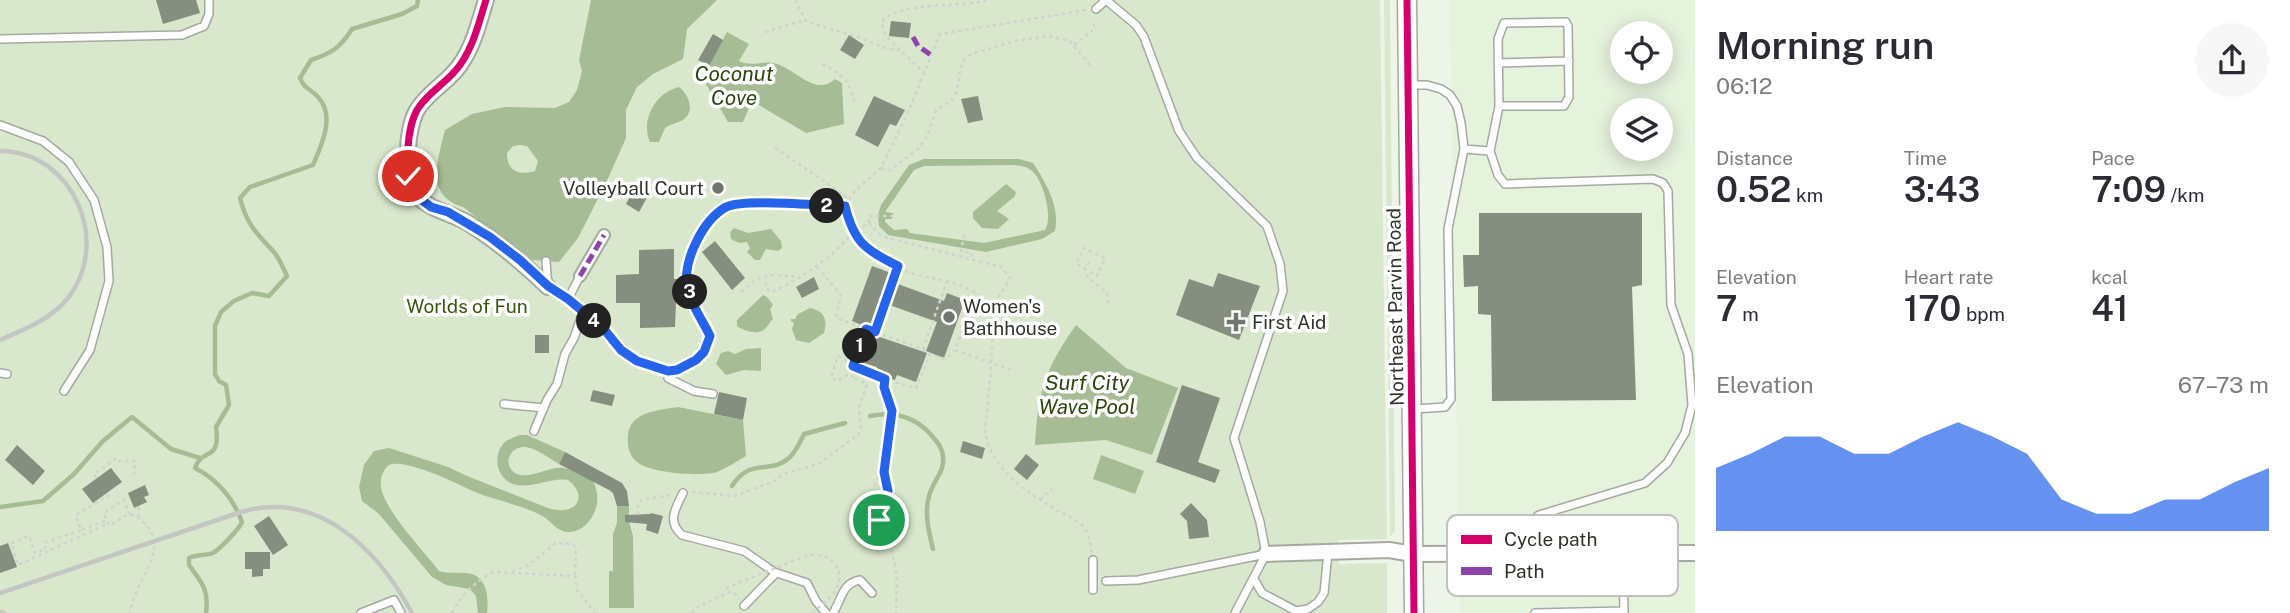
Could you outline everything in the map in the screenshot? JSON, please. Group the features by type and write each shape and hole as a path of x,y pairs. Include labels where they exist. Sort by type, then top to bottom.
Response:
{"street":[{"path":"486,0 473,41 460,66 428,96 413,119 408,176 418,197 431,207 448,212 490,237 548,286"},
{"name":"Northeast Parvin Road","path":"1407,0 1414,613"},
{"path":"580,276 604,235"},
{"path":"1266,554 1389,550 1413,554 1447,554"}],"lane":[{"path":"0,39 182,35 204,26 209,14 209,0"},
{"path":"1095,9 1106,0 1136,25 1144,37 1180,131 1197,158 1267,226 1280,264 1283,291 1234,439 1260,522 1266,554 1235,613"},
{"path":"1499,107 1564,106 1569,97 1566,22 1504,23 1498,40 1499,107 1490,151 1497,176 1505,184 1653,179 1663,183 1668,191 1671,305 1688,354 1692,405 1685,433 1667,463 1645,483 1539,515"},
{"path":"1499,63 1569,61"},
{"path":"1408,85 1427,85 1450,95 1457,106 1464,149 1448,229 1451,399 1445,407 1412,409"},
{"path":"0,125 43,141 69,162 94,200 107,247 108,281 90,351 64,391"},
{"path":"1464,149 1490,151"},
{"path":"546,261 548,286 603,328 621,350 637,361"},
{"path":"568,299 580,276"},
{"path":"534,431 557,384 565,354 583,312"},
{"path":"668,378 694,391 713,394"},
{"path":"504,404 544,408"},
{"path":"683,493 672,520 682,535 744,551 776,573 807,583 826,613"},
{"path":"1254,579 1262,593 1296,611 1308,609 1318,602 1324,593 1328,552"},
{"path":"1106,581 1138,580 1266,554"},
{"path":"1093,560 1093,590"},
{"path":"744,606 776,573"},
{"path":"833,613 844,589 853,582 860,580 872,593"},
{"path":"361,613 394,600 401,613"},
{"path":"1535,613 1624,612"}],"path":[{"path":"795,0 805,20"},
{"path":"925,74 883,32 882,22 890,15 938,5 988,0"},
{"path":"845,206 853,192 881,167 925,74 940,34 1095,9 1094,29 1074,45"},
{"path":"765,32 805,20 849,34 885,50 902,51"},
{"path":"881,167 890,170 918,149 927,136 936,111 952,100 957,91 961,67 971,54 1014,41 1048,36 1070,41 1090,64 1084,66"},
{"path":"822,64 849,82 855,103"},
{"path":"775,148 850,199"},
{"path":"637,361 668,371 677,370 696,360 704,352 710,336 688,288 690,256 703,229 726,207 745,203 845,206"},
{"path":"845,206 852,232 876,255 911,273 947,281 976,293 991,310 994,337 985,431 987,444 999,467 1040,500 1084,527 1090,538 1093,560"},
{"path":"893,216 869,216 869,223 881,236 1001,267 1010,278 991,310"},
{"path":"766,275 766,288 772,292 803,277 835,251 852,232 869,223"},
{"path":"964,235 961,251 972,253 970,259"},
{"path":"1089,262 1086,269 1076,264 1084,248 1105,258 1097,276 1090,272 1087,277 1107,293 1109,305"},
{"path":"817,266 841,295 836,318 946,359 955,349 976,293"},
{"path":"875,332 898,266"},
{"path":"741,292 757,277 803,277"},
{"path":"923,349 947,281"},
{"path":"677,288 688,288"},
{"path":"853,366 866,329"},
{"path":"955,349 1014,371"},
{"path":"717,493 736,496 774,481 786,473 818,464 859,435 859,408 867,384 849,374 836,381 831,377 838,356 860,369 916,388 930,355"},
{"path":"856,379 860,369"},
{"path":"879,520 888,491 884,472 892,411 884,387 885,378"},
{"path":"96,478 94,474 117,458 119,461 135,461 134,475"},
{"path":"884,472 872,494 895,560 896,613"},
{"path":"1040,500 1052,489"},
{"path":"81,530 76,515 109,495 108,492"},
{"path":"106,523 104,515 107,510 124,500 130,515"},
{"path":"138,517 139,506"},
{"path":"106,523 18,565 10,543 29,536 35,553 46,549 44,543 81,530 106,523 114,524 124,516 138,517 152,531 156,547 134,594 131,613"},
{"path":"509,573 527,566 556,543 573,544 576,549 577,590 594,613"},
{"path":"726,588 808,555 821,554 837,566 839,579 832,596 812,613"},
{"path":"452,613 483,577 493,572 575,576"},
{"path":"692,613 695,608 732,591 744,606"},
{"path":"701,613 702,605"}],"shaded area":[{"path":"1450,0 1695,0 1695,613 1460,613 1460,596 1678,596 1678,515 1458,515"}],"green space":[{"name":"Worlds of Fun","path":"0,0 1380,0 1387,539 1338,540 1339,564 1387,563 1387,613 0,613"},
{"path":"1384,0 1390,0 1395,531 1390,537"}],"water":[{"path":"591,0 717,0 687,29 683,59 653,74 637,87 626,110 626,138 578,238 559,262 532,260 443,194 437,175 439,153 445,130 472,114 505,107 555,108 569,102 577,90 582,71 579,60","holes":["513,146 527,146 538,161 535,171 515,171 509,164 507,153"]},
{"name":"Coconut Cove","path":"727,32 749,44 739,61 748,64 773,63 804,80 820,85 835,79 842,83 844,124 806,133 752,101 743,122 728,122 703,79"},
{"path":"679,87 690,104 689,114 665,128 659,142 650,142 647,125 652,108 663,95"},
{"path":"924,159 1019,159 1033,163 1054,204 1055,231 1042,239 986,252 888,235 879,226 881,205 909,165","holes":["1014,165 1028,168 1038,179 1048,210 1045,230 984,243 910,233 907,229 894,230 885,222 885,219 892,219 893,213 885,212 914,170 924,166"]},
{"path":"1006,184 1016,192 1015,196 997,211 1009,219 998,229 982,228 973,218 973,212"},
{"path":"734,228 748,233 771,229 781,241 782,248 778,251 766,249 760,260 755,260 747,252 750,248 747,242 739,243 731,239 730,232"},
{"path":"763,295 773,305 770,309 773,319 767,327 755,332 737,326 737,320"},
{"path":"810,308 824,316 825,324 824,333 809,343 796,340 791,319"},
{"name":"Surf City Wave Pool","path":"1076,325 1126,368 1178,388 1152,455 1106,440 1035,445 1038,410 1045,381"},
{"path":"761,348 761,371 744,370 726,375 716,364 721,353 728,351 735,354 746,349"},
{"path":"678,407 743,420 746,456 717,472 699,474 653,469 637,462 628,446 631,425 643,415"},
{"path":"520,435 527,435 565,452 559,464 534,449 515,449 508,461 515,473 526,475 563,468 593,481 597,494 596,508 590,520 581,528 570,532 563,531 535,512 404,464 389,465 382,477 382,492 392,512 439,571 467,573 483,582 488,600 487,613 478,613 476,596 470,589 446,585 432,577 379,514 362,501 359,487 364,465 374,451 389,448 448,467 548,508 566,510 573,507 579,498 578,492 568,480 520,485 503,477 498,465 498,453 505,442"},
{"path":"1101,455 1144,471 1135,494 1093,479"},
{"path":"617,506 629,506 633,536 634,608 609,608 609,571 613,571 613,534 617,523"}],"building":[{"path":"156,0 196,0 200,13 163,24"},
{"path":"891,21 911,23 909,38 889,36"},
{"path":"713,34 723,40 709,66 698,60"},
{"path":"849,35 864,45 855,59 840,50"},
{"path":"874,96 905,110 896,126 890,124 878,147 855,135"},
{"path":"978,96 983,120 968,123 961,99"},
{"path":"636,186 649,194 639,212 626,204"},
{"path":"1479,213 1642,213 1642,285 1632,287 1636,400 1492,401 1491,315 1478,314 1478,286 1464,287 1463,255 1479,255"},
{"path":"715,241 745,278 732,290 702,252"},
{"path":"674,249 674,279 677,279 675,327 640,328 640,303 616,303 616,275 639,274 639,250"},
{"path":"872,266 891,273 890,281 944,301 947,293 965,300 944,358 926,351 937,322 881,302 871,329 852,321"},
{"path":"1218,273 1260,286 1239,340 1176,315 1189,279 1213,287"},
{"path":"814,277 819,289 802,298 796,287"},
{"path":"865,332 927,353 916,382 897,375 895,380 875,373 877,367 856,361"},
{"path":"535,335 549,335 549,353 535,353"},
{"path":"1182,385 1220,398 1198,462 1220,470 1215,483 1156,462"},
{"path":"593,390 615,395 612,406 590,401"},
{"path":"719,392 747,398 743,420 714,414"},
{"path":"963,441 985,448 982,459 960,452"},
{"path":"17,445 45,471 33,485 5,460"},
{"path":"565,452 622,483 627,491 629,506 617,506 613,493 609,490 559,464"},
{"path":"1026,454 1039,465 1027,480 1014,469"},
{"path":"111,468 122,482 93,503 82,489"},
{"path":"145,485 149,495 144,497 147,502 134,508 128,493"},
{"path":"1191,503 1207,520 1209,537 1189,539 1187,521 1180,514"},
{"path":"651,513 663,516 658,534 646,530 647,524 625,522 625,515"},
{"path":"269,516 288,545 273,555 254,526"},
{"path":"8,543 17,567 0,573 0,546"},
{"path":"245,552 270,552 270,569 263,569 263,576 252,577 252,569 245,569"}],"waterway":[{"path":"206,613 205,592 189,565 189,558 216,551 242,522 224,490 195,468 216,446 216,427 229,405 226,385 219,381 215,374 215,326 221,312 234,301 252,293 269,296 287,276 277,256 249,221 240,198 250,187 313,165 323,140 326,113 318,97 300,78 311,60 335,49 352,29 402,14 417,6 418,0"},
{"path":"870,416 897,415 913,421 927,430 941,448 941,472 931,490 927,509 933,549"},
{"path":"0,507 43,501 74,474 103,441 132,417 171,449 200,458"},
{"path":"732,486 746,472 782,463 789,458 804,434 845,423"}],"railway":[{"path":"0,151 26,155 48,166 65,183 78,204 85,227 86,251 81,276 61,306 37,323 0,340"},
{"path":"0,593 241,512 269,507 296,509 320,517 343,530 364,547 382,567 412,613"},
{"path":"0,612 4,613"}],"marked path":[{"path":"913,37 918,46 931,55"},
{"path":"580,276 604,235"}],"cycle path":[{"path":"486,0 465,57 456,71 423,101 415,115 409,138 410,176 413,187 422,200 479,230 548,287"},
{"path":"1407,0 1414,613"}],"place":[{"name":"Volleyball Court","path":"718,188"},
{"name":"Women's Bathhouse","path":"949,317"},
{"name":"First Aid","path":"1236,322"}],"route":[{"path":"408,176 418,197 431,207 448,212 490,237 603,328 621,350 637,361 668,371 677,370 696,360 704,352 710,336 687,286 690,256 703,229 726,207 745,203 845,206 852,232 876,255 898,266 875,332 866,329 853,366 885,379 884,387 892,411 884,472 888,491 879,520"}]}
